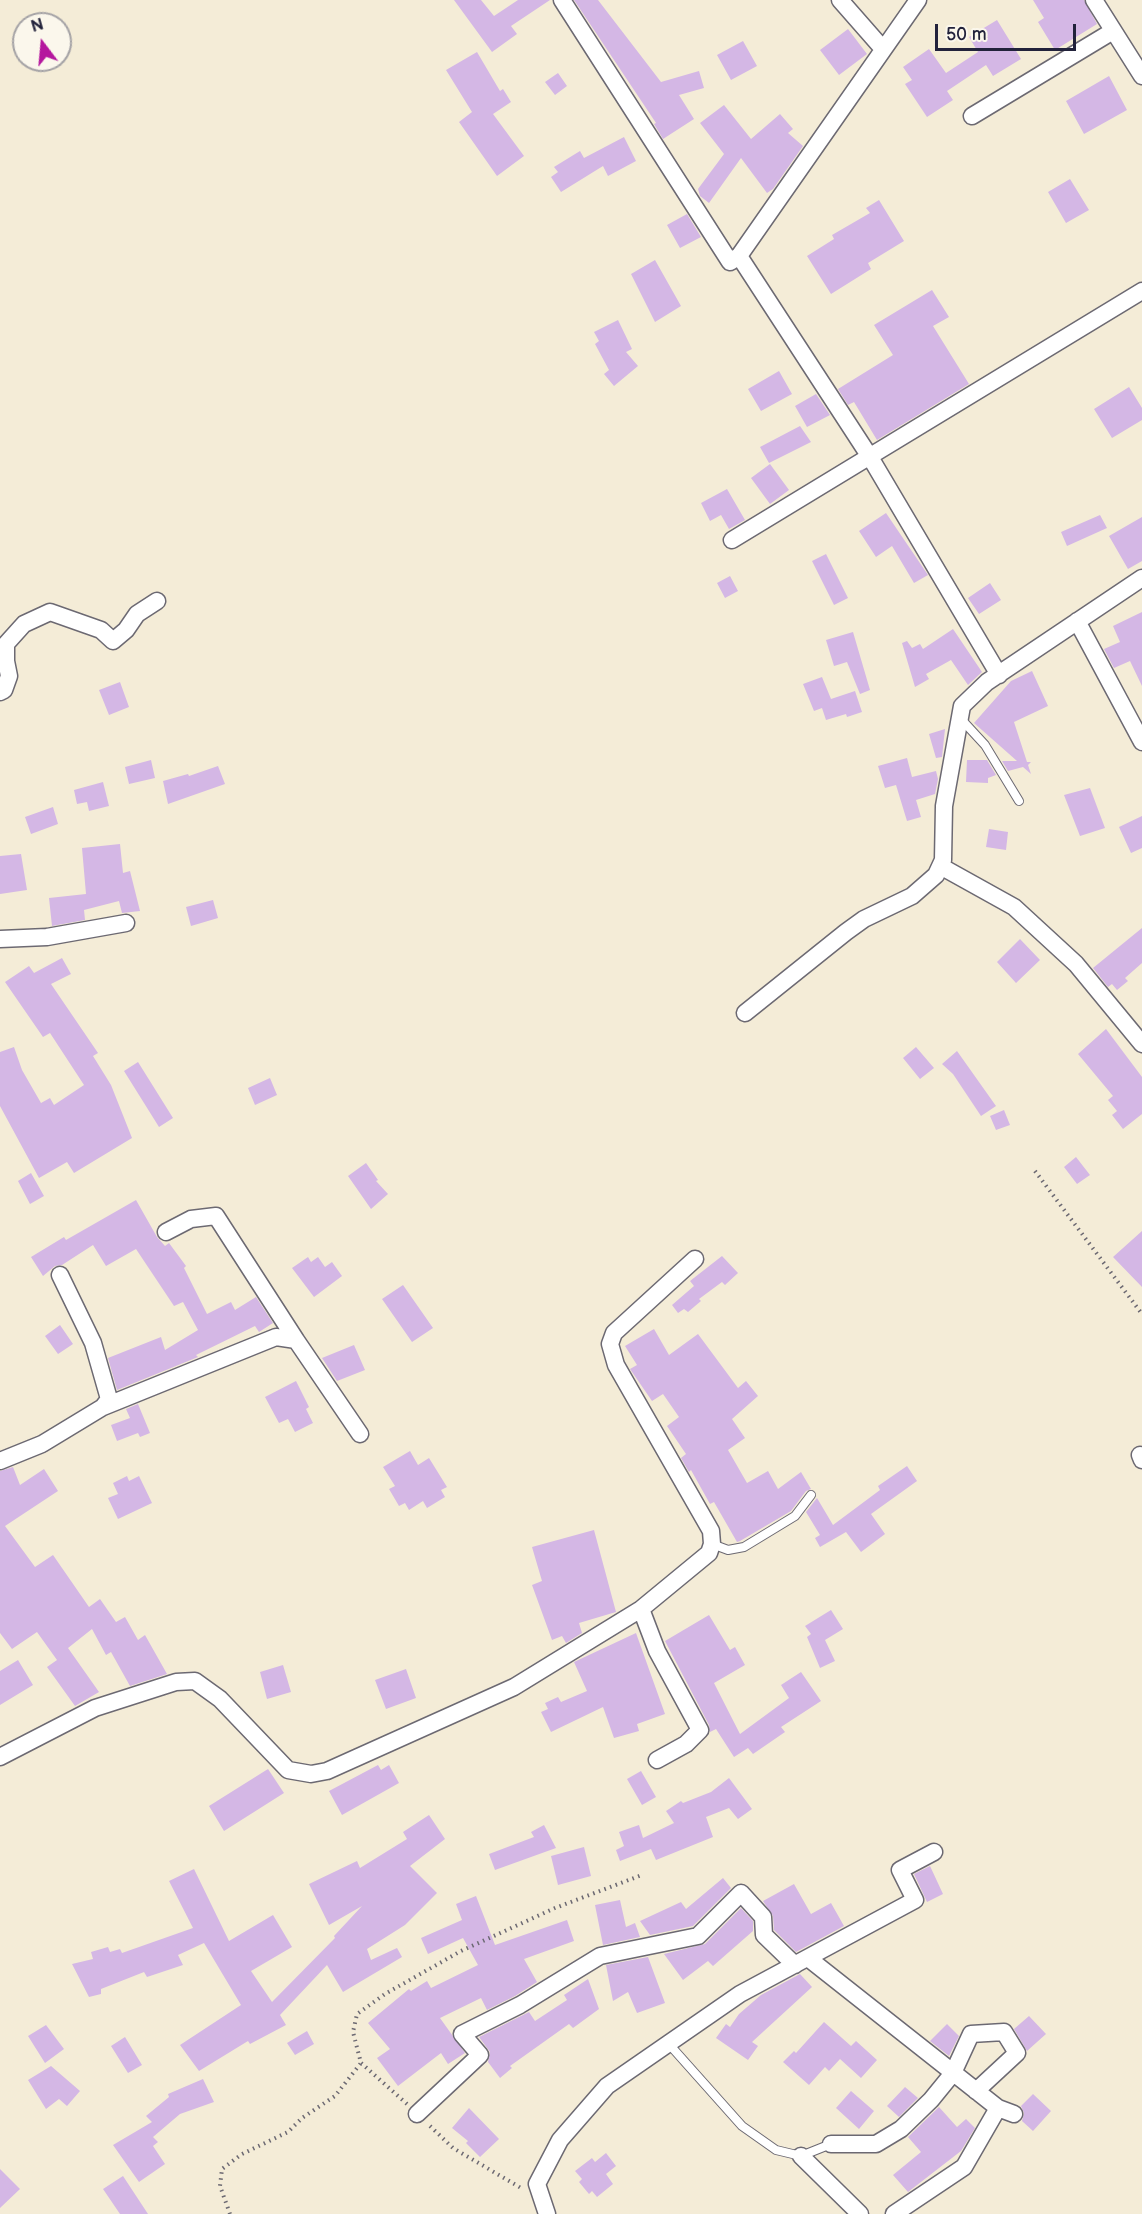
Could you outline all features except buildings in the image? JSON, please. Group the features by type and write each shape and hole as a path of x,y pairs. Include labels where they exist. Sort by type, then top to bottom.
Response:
{"street":[{"path":"562,0 730,262 740,256 918,0"},
{"path":"840,0 883,48"},
{"path":"1094,0 1142,76"},
{"path":"972,116 1113,31"},
{"path":"740,256 870,457 999,675"},
{"path":"732,540 1142,291"},
{"path":"745,1013 846,932 884,908 912,896 942,867 944,806 962,706 999,675 1142,578"},
{"path":"0,692 4,690 9,676 6,644 24,624 50,612 101,630 113,641 126,630 138,614 157,601"},
{"path":"1077,621 1142,742"},
{"path":"942,867 1014,908 1076,964 1142,1044"},
{"path":"0,939 47,937 126,923"},
{"path":"166,1232 191,1219 216,1216 360,1434"},
{"path":"0,1757 94,1708 176,1682 195,1681 220,1699 288,1770 311,1774 327,1771 514,1687 641,1610 709,1553 712,1544 711,1531 616,1365 610,1344 614,1333 695,1259"},
{"path":"60,1275 93,1343 108,1390 109,1399 103,1407"},
{"path":"0,1461 42,1444 103,1407 276,1336 296,1340"},
{"path":"641,1610 657,1651 700,1730 686,1744 657,1760"},
{"path":"547,2214 537,2184 560,2140 607,2086 740,1994 915,1900 900,1870 934,1852"},
{"path":"417,2114 480,2055 462,2034 520,2005 600,1956 698,1936 741,1893 763,1917 764,1935 1006,2111 964,2167 894,2214"},
{"path":"831,2144 876,2144 901,2129 931,2100 953,2073 971,2034 1004,2032 1017,2053 976,2091"},
{"path":"801,2156 860,2214"}],"lane":[{"path":"961,718 985,745 1019,801"},
{"path":"712,1544 728,1550 744,1547 795,1516 811,1495"},
{"path":"668,2043 742,2126 776,2150 801,2156 831,2144"}],"path":[{"path":"1035,1171 1142,1314"},
{"path":"537,2184 519,2189 453,2148 362,2063 352,2024 357,2014 385,1994 472,1946 555,1908 642,1875"},
{"path":"230,2214 219,2187 222,2169 242,2154 288,2132 302,2118 335,2096 362,2063"}]}
